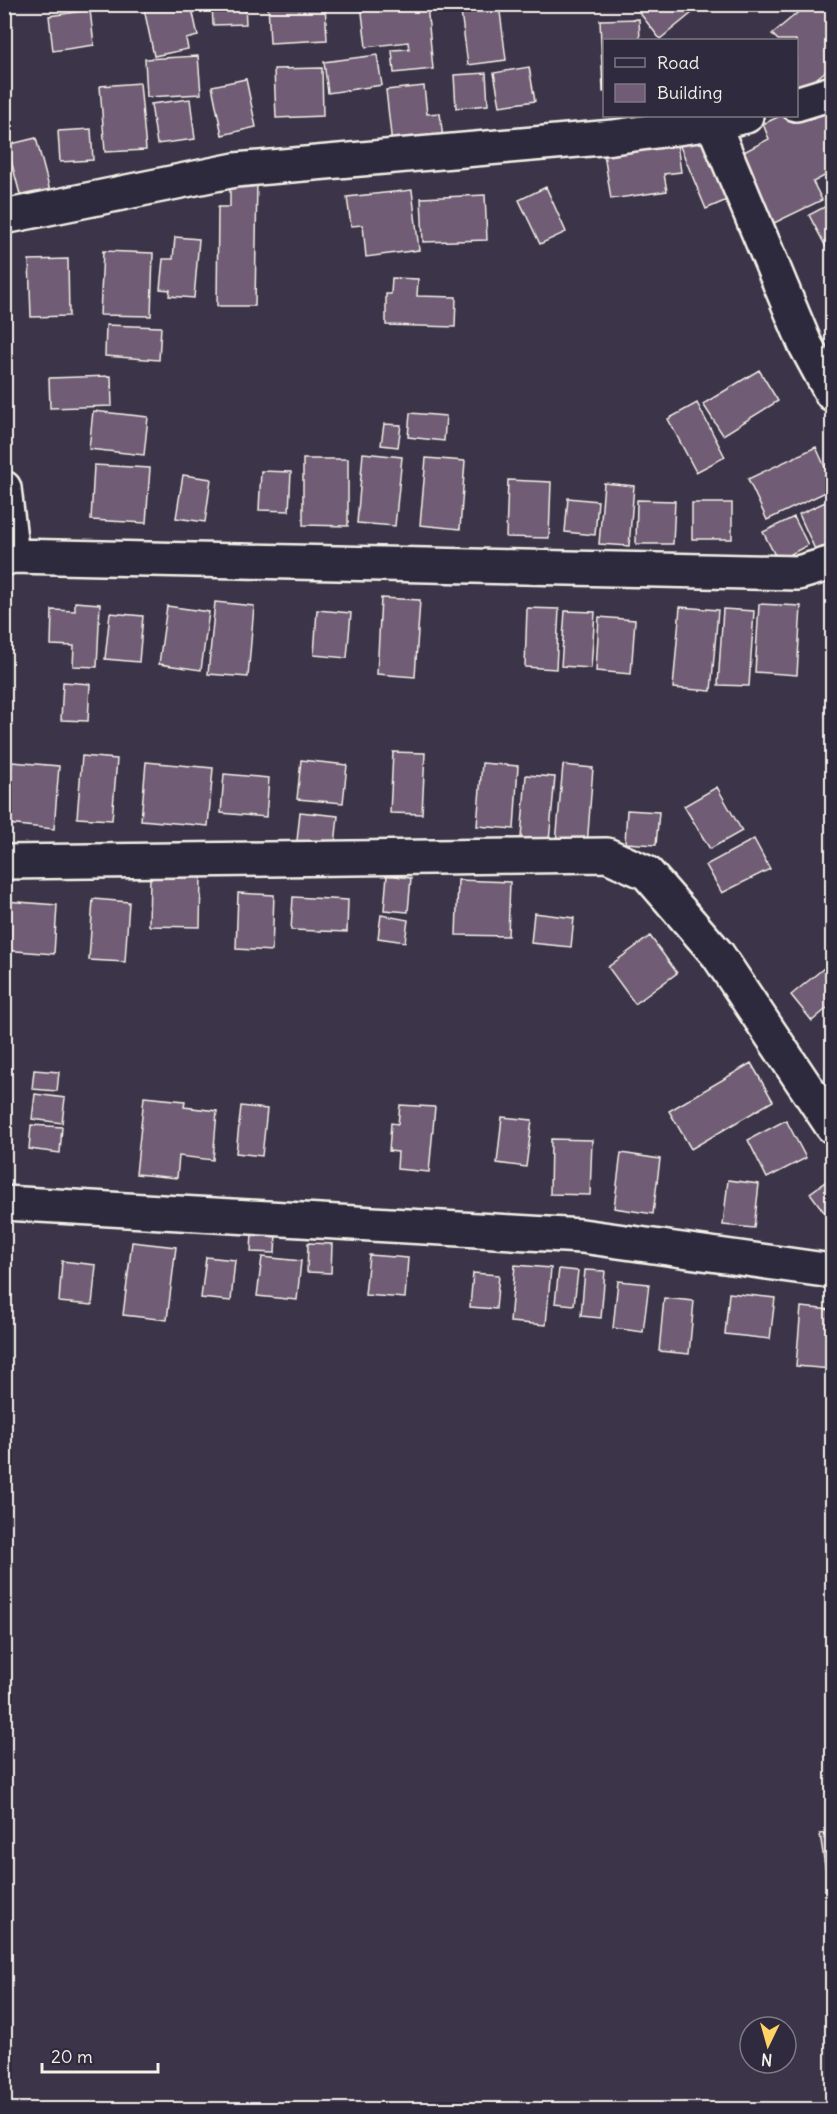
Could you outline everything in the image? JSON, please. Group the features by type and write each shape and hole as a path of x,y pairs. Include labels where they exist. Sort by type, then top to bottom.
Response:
{"street":[{"path":"798,103 832,93"},
{"path":"4,217 235,170 613,137 741,117"},
{"path":"713,123 805,344 832,394"},
{"path":"4,488 8,558 798,573 832,563"},
{"path":"4,862 607,855 647,873 718,955 832,1126"},
{"path":"4,1203 582,1236 832,1271"}],"building":[{"path":"143,4 191,4 198,36 186,39 188,49 154,56"},
{"path":"212,4 245,4 246,24 213,25"},
{"path":"268,4 325,4 327,40 270,43"},
{"path":"361,4 396,4 396,8 427,5 433,69 394,73 392,50 409,49 408,42 366,47"},
{"path":"460,4 499,4 506,60 468,65"},
{"path":"648,4 703,4 660,39 639,12"},
{"path":"808,4 832,4 832,66 798,93 798,39 777,39 772,34"},
{"path":"90,10 94,45 53,51 49,16"},
{"path":"639,19 640,39 603,39 603,92 600,20"},
{"path":"377,55 382,85 328,93 324,62"},
{"path":"198,56 201,94 147,97 145,59"},
{"path":"529,67 535,101 500,106 494,73"},
{"path":"322,68 323,116 276,118 274,69"},
{"path":"486,73 488,105 456,108 454,75"},
{"path":"246,79 256,127 222,135 212,86"},
{"path":"140,83 146,150 105,152 100,86"},
{"path":"424,86 427,114 440,113 443,139 392,144 386,90"},
{"path":"190,99 195,139 157,144 151,104"},
{"path":"811,100 819,115 832,108 832,172 813,182 822,200 772,224 738,155 769,139 763,124 778,117 798,117 798,114"},
{"path":"91,129 93,160 60,162 58,131"},
{"path":"702,135 729,199 706,209 679,144"},
{"path":"676,137 681,172 664,174 667,191 611,199 603,147"},
{"path":"36,138 51,195 22,202 7,145"},
{"path":"230,179 257,180 255,306 217,306 218,207 230,207"},
{"path":"546,187 566,232 540,244 519,200"},
{"path":"412,190 419,250 366,257 363,225 351,226 347,197"},
{"path":"485,195 487,240 423,242 421,198"},
{"path":"832,203 832,244 826,247 809,215"},
{"path":"175,237 199,239 194,298 169,296 170,290 160,289 163,259 173,259"},
{"path":"103,251 153,253 151,316 100,315"},
{"path":"68,259 69,316 31,317 29,260"},
{"path":"392,278 418,279 417,296 456,297 455,327 386,325 386,294 391,294"},
{"path":"106,325 161,327 159,360 105,356"},
{"path":"759,370 778,401 723,435 703,404"},
{"path":"111,376 112,406 50,408 49,378"},
{"path":"697,403 725,457 696,472 668,419"},
{"path":"93,411 148,417 144,455 89,449"},
{"path":"410,413 446,416 444,441 408,437"},
{"path":"384,424 401,425 398,447 381,445"},
{"path":"816,447 832,483 832,489 767,520 748,479"},
{"path":"363,453 402,457 395,526 357,523"},
{"path":"426,458 465,461 460,529 420,525"},
{"path":"303,459 348,459 348,526 303,525"},
{"path":"94,465 150,468 146,523 91,520"},
{"path":"261,471 291,472 289,511 259,510"},
{"path":"183,475 211,479 205,522 176,518"},
{"path":"508,480 551,482 549,538 506,537"},
{"path":"604,483 634,486 629,546 599,544"},
{"path":"568,498 598,501 595,535 565,532"},
{"path":"832,499 832,550 818,556 799,514"},
{"path":"637,500 675,501 673,544 636,544"},
{"path":"692,503 732,503 732,539 692,539"},
{"path":"794,517 808,545 778,561 763,532"},
{"path":"381,598 420,600 415,677 377,674"},
{"path":"75,602 100,604 97,667 73,666 74,646 51,645 52,610 75,611"},
{"path":"215,602 254,606 248,677 208,674"},
{"path":"759,604 801,606 797,675 755,672"},
{"path":"167,606 209,612 201,670 159,664"},
{"path":"680,607 718,610 711,691 673,688"},
{"path":"527,608 559,609 556,669 525,667"},
{"path":"723,609 754,611 749,686 718,685"},
{"path":"317,610 351,613 347,658 314,655"},
{"path":"565,611 595,612 591,668 561,666"},
{"path":"110,613 143,616 139,662 105,659"},
{"path":"599,617 635,620 631,674 596,671"},
{"path":"63,682 90,684 88,721 61,720"},
{"path":"393,752 425,753 422,814 390,813"},
{"path":"82,756 117,759 112,820 77,818"},
{"path":"301,760 347,765 343,803 297,799"},
{"path":"12,762 59,766 54,829 7,824"},
{"path":"146,762 213,768 208,826 141,820"},
{"path":"482,763 518,766 514,829 477,826"},
{"path":"563,765 593,768 587,846 556,843"},
{"path":"224,774 269,778 266,817 221,813"},
{"path":"526,775 555,777 549,841 521,838"},
{"path":"717,787 742,831 710,849 684,806"},
{"path":"627,810 659,812 656,845 625,843"},
{"path":"300,812 338,816 335,845 297,841"},
{"path":"754,839 770,869 722,893 706,865"},
{"path":"387,875 411,878 408,912 384,910"},
{"path":"150,876 201,877 200,927 149,926"},
{"path":"458,880 510,882 508,936 456,935"},
{"path":"238,893 274,895 272,951 236,949"},
{"path":"293,897 348,900 347,932 291,930"},
{"path":"93,899 129,902 125,962 89,960"},
{"path":"5,901 57,905 54,954 4,950"},
{"path":"534,913 574,918 571,947 531,943"},
{"path":"381,915 408,920 405,942 378,938"},
{"path":"650,936 677,973 635,1004 608,967"},
{"path":"824,968 832,977 832,1004 812,1021 791,995"},
{"path":"751,1063 773,1101 691,1149 669,1111"},
{"path":"34,1070 59,1072 57,1091 32,1089"},
{"path":"35,1094 65,1098 62,1123 32,1119"},
{"path":"144,1097 185,1101 184,1107 217,1111 213,1160 179,1156 177,1178 136,1174"},
{"path":"400,1105 435,1107 429,1172 397,1169 398,1152 389,1151 391,1123 398,1124"},
{"path":"241,1106 267,1109 262,1156 236,1153"},
{"path":"502,1117 532,1120 526,1167 497,1163"},
{"path":"786,1120 806,1158 767,1178 748,1140"},
{"path":"31,1125 62,1127 60,1153 29,1149"},
{"path":"551,1139 592,1140 590,1195 550,1194"},
{"path":"621,1153 660,1159 653,1214 614,1208"},
{"path":"832,1177 832,1223 810,1193"},
{"path":"728,1180 759,1184 754,1228 723,1225"},
{"path":"252,1232 276,1233 275,1253 251,1252"},
{"path":"132,1242 176,1247 167,1320 123,1315"},
{"path":"308,1243 332,1244 331,1273 307,1272"},
{"path":"369,1255 408,1258 405,1298 365,1295"},
{"path":"206,1257 235,1260 231,1301 201,1298"},
{"path":"262,1257 301,1261 297,1300 257,1296"},
{"path":"62,1261 96,1265 92,1305 59,1302"},
{"path":"515,1265 551,1268 546,1325 510,1322"},
{"path":"559,1269 578,1271 574,1305 555,1303"},
{"path":"585,1270 605,1271 601,1318 581,1316"},
{"path":"473,1273 499,1275 496,1309 470,1307"},
{"path":"618,1281 649,1284 643,1332 613,1328"},
{"path":"729,1293 775,1298 770,1339 725,1334"},
{"path":"664,1298 694,1301 689,1354 659,1351"},
{"path":"801,1307 832,1310 832,1369 796,1366"},
{"path":"832,1832 832,1879 827,1879 820,1834"}]}
